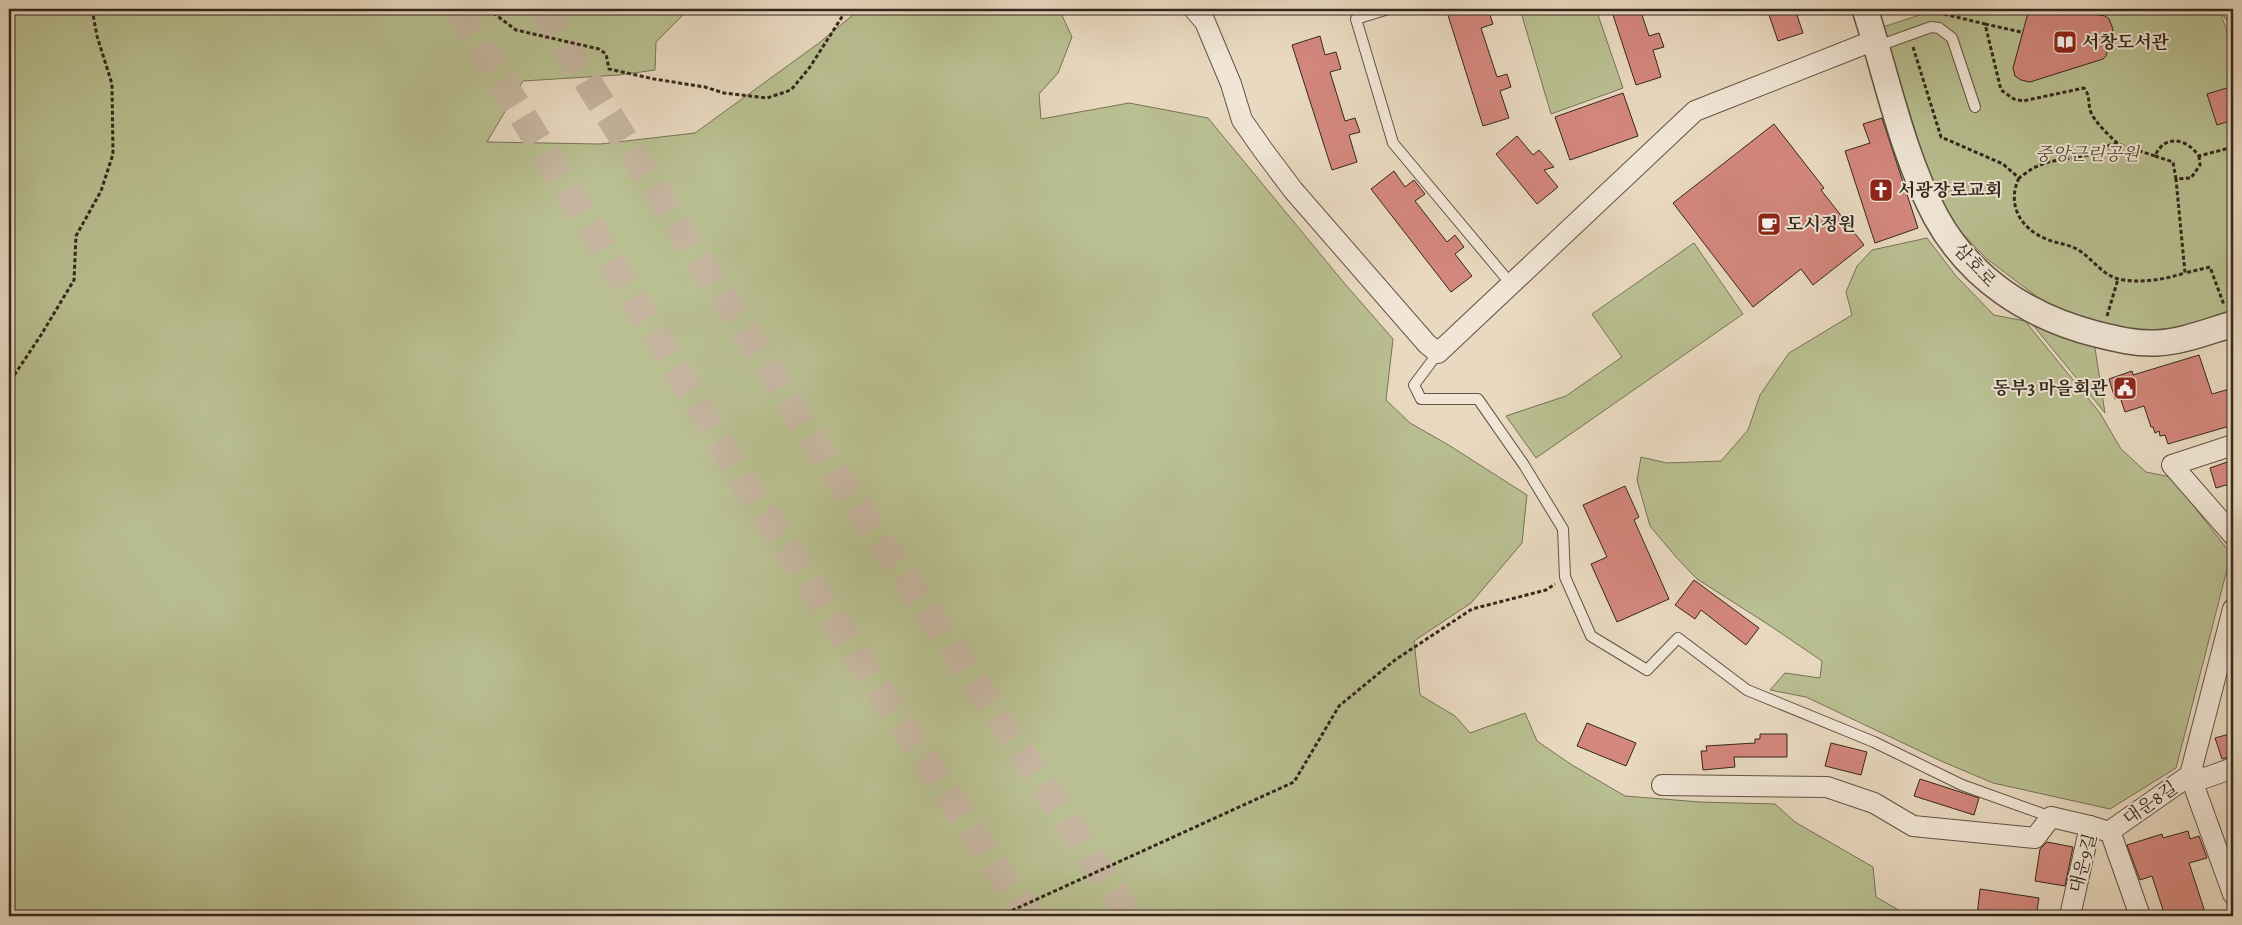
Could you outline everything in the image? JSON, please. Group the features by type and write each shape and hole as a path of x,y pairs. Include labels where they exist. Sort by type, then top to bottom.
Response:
{"street":[{"path":"1194,9 1205,22 1231,84 1242,120 1263,150 1311,211 1427,344 1438,353 1695,111 1876,43"},
{"name":"삼호로","path":"1865,9 1897,120 1918,177 1937,218 1965,258 2002,294 2026,308 2071,328 2126,341 2157,343 2188,338 2232,324"},
{"path":"2233,445 2172,465 2233,535"},
{"name":"대운8길","path":"2140,916 2110,831 2190,775 2226,665 2233,609"},
{"name":"대운8길","path":"2190,775 2205,778 2233,768"},
{"name":"대운8길","path":"2190,775 2229,870 2233,894"},
{"path":"1662,785 1827,787 1874,803 1913,826 2035,838 2051,816 2090,826"},
{"name":"대운9길","path":"2070,916 2090,826 2110,831"}],"lane":[{"path":"1388,9 1356,19 1393,143 1511,284"},
{"path":"1876,43 1910,36 1931,27 1947,32 1952,38 1974,107"},
{"path":"1438,353 1414,385 1421,399 1478,399 1524,465 1563,529 1565,577 1590,636 1647,670 1678,638 1747,690 1874,742 1962,785 2051,816"}],"path":[{"path":"9,378 13,378 37,342 74,280 76,236 101,191 114,154 112,84 97,36 92,9"},
{"path":"488,9 516,30 599,49 606,54 609,69 654,79 705,87 724,93 767,98 791,90 810,66 847,9"},
{"path":"1942,13 2021,32"},
{"path":"1985,24 2001,90 2007,95 2023,101 2084,88 2090,96 2090,111 2102,128 2118,144"},
{"path":"1910,36 1941,137 2003,164 2019,178"},
{"path":"2155,156 2166,144 2178,140 2192,147 2199,156 2200,165 2191,178 2176,179"},
{"path":"2185,273 2173,162 2118,144 2103,146 2094,154 2048,162 2033,168 2019,178 2014,197 2018,217 2044,238 2067,244 2080,251 2111,277 2118,279 2163,280 2210,267 2232,324"},
{"path":"2199,156 2233,147"},
{"path":"2101,336 2118,279"},
{"path":"1000,916 1294,782 1339,706 1395,660 1472,609 1546,590 1565,577"}],"green space":[{"path":"9,9 689,9 656,42 655,70 619,75 523,81 487,142 600,144 695,133 819,43 860,9 1059,9 1072,37 1058,73 1039,94 1041,119 1129,103 1208,118 1345,284 1393,339 1386,400 1410,423 1447,444 1527,495 1522,543 1471,603 1414,641 1420,695 1455,716 1470,733 1525,713 1537,741 1572,765 1625,796 1700,802 1775,804 1795,822 1873,867 1876,897 1909,916 9,916"},
{"path":"1520,9 1596,9 1623,88 1551,114"},
{"name":"중앙근린공원","path":"1938,9 2219,9 2233,48 2233,312 2168,331 2126,329 2083,319 2040,299 1987,259 1955,226 1928,172 1883,27"},
{"path":"1927,238 1956,276 1994,315 2025,321 2100,413 2121,449 2146,472 2171,477 2231,554 2176,768 2110,809 1993,783 1941,761 1806,697 1770,690 1785,673 1820,678 1822,661 1697,579 1650,526 1637,480 1641,457 1667,463 1721,461 1748,430 1760,395 1789,353 1852,315 1846,292 1857,266 1872,250"},
{"path":"1694,243 1743,314 1536,458 1506,416 1566,396 1622,357 1592,314"},
{"path":"2028,319 2094,342 2105,413"}],"building":[{"path":"1446,9 1488,9 1493,24 1481,28 1497,77 1507,74 1511,87 1500,91 1509,118 1483,126"},
{"path":"1611,9 1640,9 1649,36 1659,33 1664,47 1653,50 1661,77 1636,85"},
{"path":"1767,9 1795,9 1803,33 1778,41"},
{"name":"서창도서관","path":"2033,9 2066,9 2105,16 2109,19 2113,29 2106,56 2103,59 2030,82 2021,80 2015,76 2013,68 2028,13"},
{"path":"1320,36 1325,55 1336,52 1341,69 1330,72 1345,121 1355,118 1360,132 1349,135 1357,162 1332,170 1292,45"},
{"path":"2233,86 2233,120 2217,125 2207,94"},
{"path":"1623,93 1638,136 1570,160 1555,117"},
{"name":"서광장로교회","path":"1882,118 1918,228 1875,243 1845,151 1870,143 1863,124"},
{"name":"도시정원","path":"1774,124 1824,188 1821,190 1864,245 1813,285 1801,269 1753,307 1673,203"},
{"path":"1517,136 1533,155 1539,150 1554,167 1544,170 1558,187 1537,204 1496,154"},
{"path":"1394,171 1405,187 1414,180 1425,194 1415,201 1447,242 1455,235 1464,247 1455,254 1472,276 1451,292 1371,189"},
{"path":"2199,355 2212,394 2233,388 2233,425 2168,444 2165,435 2160,436 2159,431 2155,433 2153,427 2151,427 2144,406 2125,412 2120,397 2115,399 2109,379 2132,371 2133,375"},
{"path":"2233,460 2233,483 2216,488 2210,468"},
{"path":"1625,486 1639,517 1634,520 1669,599 1617,622 1591,564 1607,557 1583,505"},
{"path":"1694,580 1759,628 1746,645 1701,610 1695,619 1675,605"},
{"path":"1587,723 1636,743 1626,766 1577,746"},
{"path":"2233,733 2233,756 2222,759 2215,738"},
{"path":"1760,734 1787,734 1787,757 1734,757 1735,767 1703,770 1701,751 1707,751 1706,746 1755,743 1755,739 1760,739"},
{"path":"1831,743 1867,752 1861,775 1825,766"},
{"path":"1920,779 1979,798 1974,815 1914,796"},
{"path":"2188,831 2190,839 2199,836 2207,858 2189,863 2205,912 2191,916 2165,916 2152,876 2140,880 2127,845 2162,834 2163,838"},
{"path":"2047,842 2073,847 2065,886 2035,881 2040,849"},
{"path":"1980,889 2039,898 2036,916 1977,916"}],"tunnel":[{"path":"458,9 747,487 992,862 1030,916"},
{"path":"542,9 807,430 1130,916"}],"place":[{"name":"서창도서관","path":"2065,42"},
{"name":"서광장로교회","path":"1881,190"},
{"name":"도시정원","path":"1769,224"},
{"name":"동부3 마을회관","path":"2125,388"}]}
